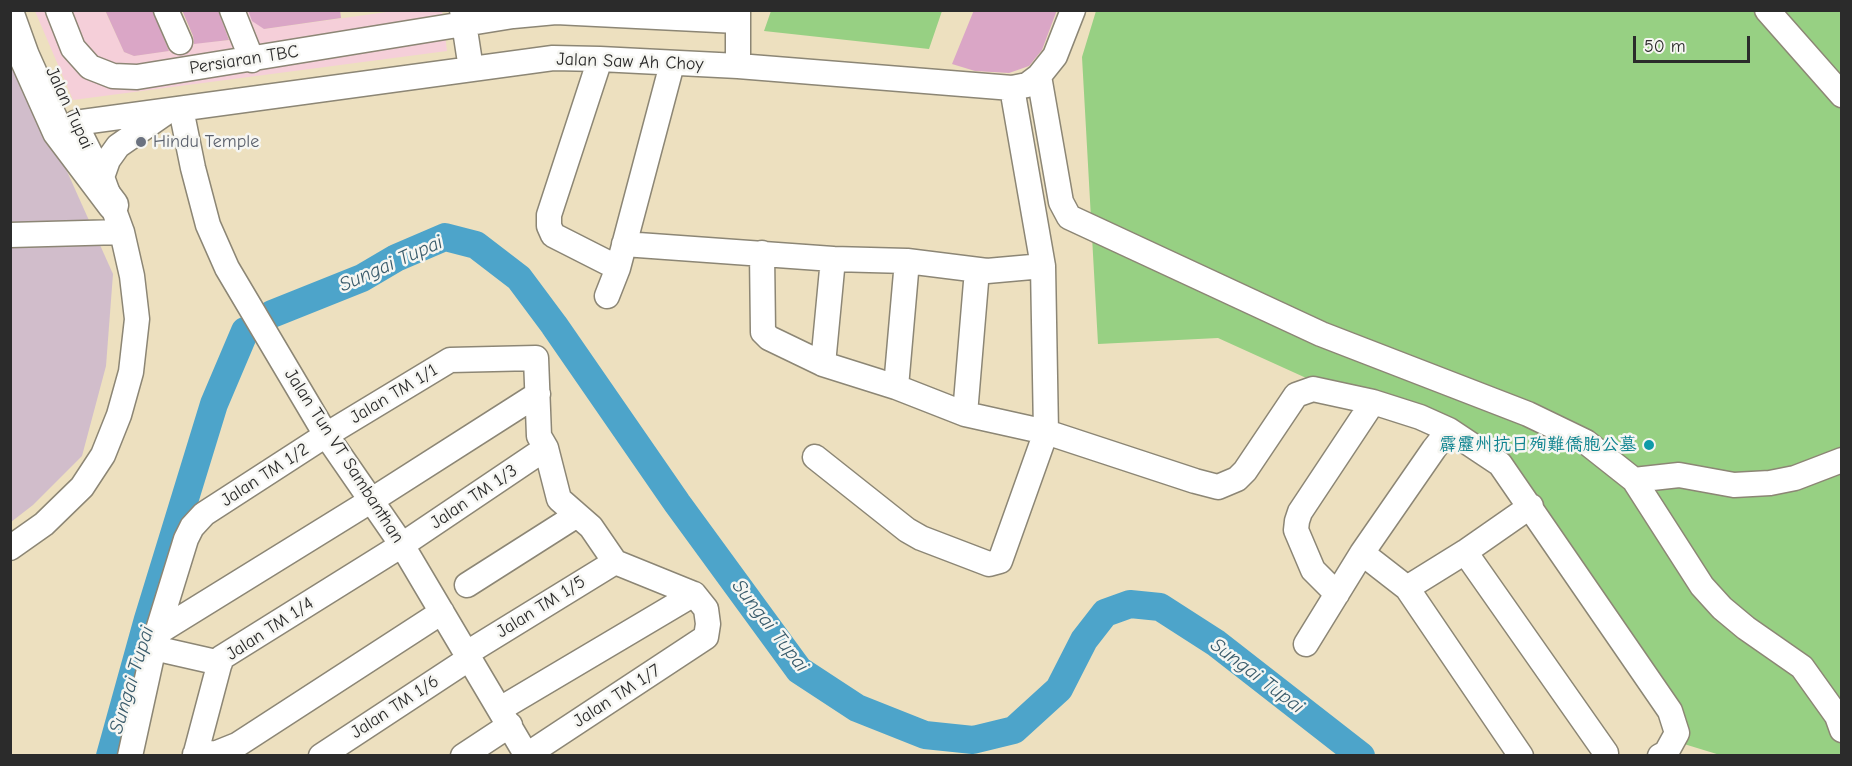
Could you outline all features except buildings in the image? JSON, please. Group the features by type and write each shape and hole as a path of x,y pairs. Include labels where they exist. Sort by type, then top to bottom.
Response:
{"main road":[{"name":"Jalan Tupai","path":"26,10 75,123"},
{"path":"10,17 24,56 58,132 118,218"}],"street":[{"name":"Persiaran TBC","path":"58,10 73,48 90,67 113,76 137,77 252,60 463,17 556,12 738,16"},
{"path":"166,10 180,42"},
{"path":"232,10 252,60"},
{"name":"Jalan Saw Ah Choy","path":"75,123 554,58 738,66 1012,88 1027,85 1039,76 1055,56 1073,10"},
{"path":"1767,10 1842,95"},
{"path":"738,16 738,66"},
{"path":"463,17 471,69"},
{"path":"600,59 549,214 549,226 553,235 618,268"},
{"path":"607,296 618,268 672,64"},
{"path":"1039,76 1061,202 1070,217 1321,334 1528,414 1586,442 1634,480 1702,586 1722,608 1746,628 1802,667 1837,716 1842,730"},
{"path":"815,457 907,530 921,538 989,564 1000,561 1046,432 1043,266 1012,88"},
{"path":"102,177 108,160 118,146 175,110"},
{"name":"Jalan Tun VT Sambanthan","path":"175,110 208,225 227,268 326,435 402,545 527,755"},
{"name":"Jalan Tupai","path":"10,548 44,524 82,487 103,455 119,415 131,372 137,319 132,276 118,218 102,177 75,123"},
{"path":"10,235 118,218"},
{"path":"624,244 907,261 977,270 1043,266"},
{"path":"762,253 763,332 769,338 823,364 896,387 965,414 1046,432 1195,482 1218,487 1237,479 1245,471 1296,395 1313,389 1373,402 1420,417 1449,430 1500,464 1670,711 1677,733 1667,755"},
{"path":"823,364 833,258"},
{"path":"896,387 907,261"},
{"path":"965,414 977,270"},
{"name":"Jalan TM 1/1","path":"326,435 450,360 536,358 538,394"},
{"path":"538,394 539,436 546,448 560,500 591,527 615,562 694,594"},
{"path":"130,756 156,640 538,394"},
{"path":"1337,594 1312,570 1296,530 1297,521 1300,512 1373,402"},
{"path":"1306,644 1362,553 1449,430"},
{"name":"Jalan TM 1/2","path":"156,640 186,539 192,527 204,514 326,435"},
{"name":"Jalan TM 1/3","path":"402,545 546,448"},
{"path":"1634,480 1679,475 1734,485 1770,483 1795,478 1842,460"},
{"path":"1407,588 1465,552 1530,506"},
{"path":"467,585 577,515"},
{"name":"Jalan TM 1/4","path":"195,755 221,658 402,545"},
{"path":"1465,552 1606,753"},
{"path":"1362,553 1407,588 1521,756"},
{"name":"Jalan TM 1/5","path":"468,655 615,562"},
{"path":"463,756 505,717 694,594"},
{"name":"Jalan TM 1/7","path":"527,755 706,638 708,624 706,609 694,594"},
{"path":"195,755 217,753 237,745 442,612"},
{"path":"156,640 219,663"},
{"name":"Jalan TM 1/6","path":"321,756 468,655"}],"shaded area":[{"path":"35,11 105,11 124,52 134,56 175,50 188,44 231,40 233,24 228,11 248,11 265,29 394,11 442,11 447,51 73,100"},
{"path":"10,44 113,274 106,366 82,456 33,505 11,522"}],"green space":[{"path":"771,10 942,11 929,49 764,31"},
{"path":"1096,11 1841,11 1841,755 1720,755 1684,744 1498,453 1315,382 1218,338 1098,344 1082,57"}],"waterway":[{"name":"Sungai Tupai","path":"272,314 362,278 396,258 445,237 476,245 519,278 677,503 799,670 857,708 925,735 973,740 1014,730 1059,689 1084,640 1105,613 1130,604 1160,607 1216,643 1361,756"},
{"name":"Sungai Tupai","path":"110,756 148,619 214,404 245,331"}],"place":[{"name":"Hindu Temple","path":"141,142"},
{"name":"霹靂州抗日殉難僑胞公墓","path":"1649,445"}]}
